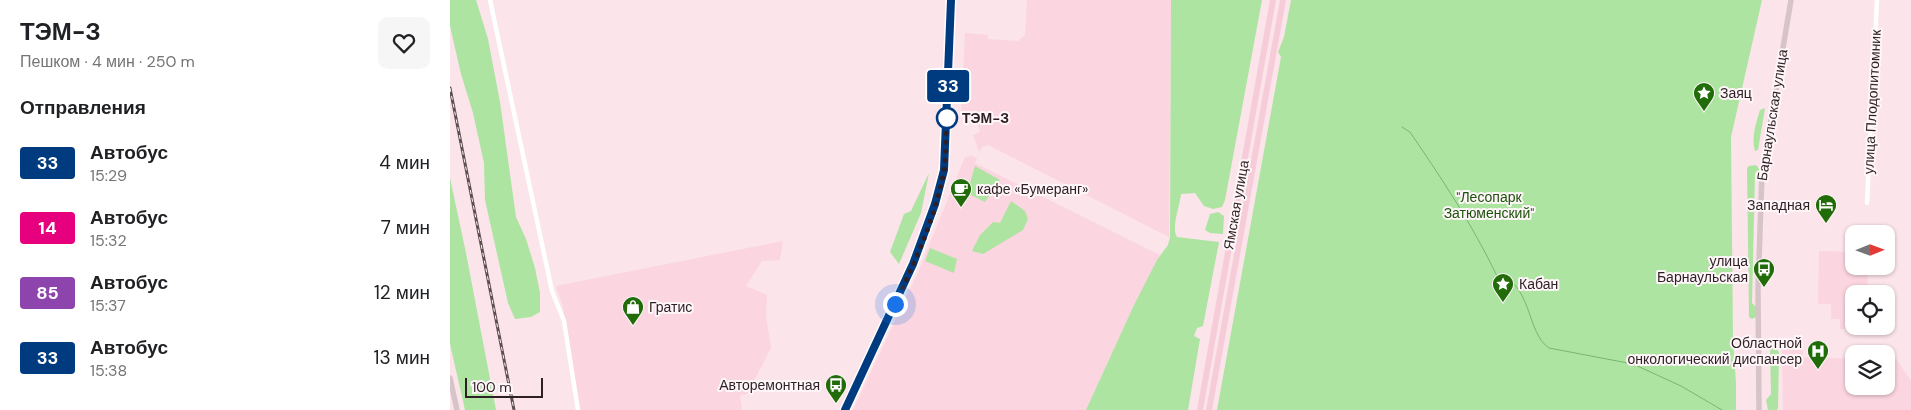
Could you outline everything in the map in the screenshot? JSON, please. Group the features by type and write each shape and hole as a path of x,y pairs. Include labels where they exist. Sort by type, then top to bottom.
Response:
{"main road":[{"name":"Ямская улица","path":"1200,410 1274,0"},
{"name":"Ямская улица","path":"1209,410 1283,0"}],"street":[{"path":"490,0 552,291 564,321 578,410"},
{"path":"845,410 913,264 941,185 945,158 951,0"},
{"name":"Барнаульская улица","path":"1759,410 1758,288 1761,182 1791,0"},
{"name":"улица Плодопитомник","path":"1867,203 1877,0"},
{"path":"450,378 457,410"}],"shaded area":[{"path":"1027,0 1171,0 1169,237 988,145 982,147 979,152 973,135 980,132 978,124 961,114 965,33 988,35 988,39 1018,41 1025,35"},
{"path":"972,156 977,158 975,163 1160,255 1134,305 1086,410 853,410 919,270 965,157"},
{"path":"783,241 780,260 762,261 746,286 767,295 766,316 771,348 747,394 740,395 742,410 580,410 563,307 556,286"},
{"path":"1819,251 1845,252 1845,275 1868,275 1867,285 1845,285 1845,329 1840,329 1840,319 1831,319 1831,304 1818,304"},
{"name":"Областной онкологический диспансер","path":"1782,349 1803,350 1803,357 1845,359 1845,395 1895,395 1895,359 1911,381 1911,410 1783,410"}],"green space":[{"path":"450,0 476,0 488,39 500,102 516,217 526,239 540,293 540,312 531,317 515,319 508,303 485,200 484,163 450,26"},
{"path":"1171,0 1262,0 1225,200 1222,207 1213,209 1204,206 1195,193 1181,194 1176,216 1175,233 1177,237 1219,242 1203,326 1197,328 1194,336 1200,339 1188,410 1086,410 1134,305 1157,260 1168,245 1170,237"},
{"name":"\"Лесопарк Затюменский\"","path":"1291,0 1762,0 1731,137 1733,339 1736,410 1217,410 1281,57 1278,52 1284,37"},
{"path":"1765,108 1758,150 1755,151 1754,135 1756,125 1760,110"},
{"path":"1756,165 1760,170 1755,173 1752,303 1756,307 1756,317 1752,319 1749,317 1747,168"},
{"path":"975,166 1000,180 985,202 967,193"},
{"path":"929,173 921,213 899,264 890,252 904,214 911,211"},
{"path":"450,178 496,410 465,410 450,344"},
{"path":"1011,201 1025,211 1028,219 1023,230 983,254 972,251 980,235 993,222 1000,223"},
{"path":"1218,212 1224,216 1223,234 1210,233 1205,230 1210,214"},
{"path":"930,248 957,259 954,273 925,261"},
{"path":"1770,346 1776,346 1779,353 1778,408 1777,410 1768,410 1766,400 1771,394"}],"waterway":[{"path":"1402,127 1410,132 1445,185 1467,220 1497,276 1508,280 1517,287 1523,297 1536,331 1549,348 1633,364 1681,386 1722,410"}],"railway":[{"path":"450,88 514,410"}],"bus line":[{"name":"33","path":"845,410 913,264 941,185 945,158 951,0"}],"place":[{"name":"Заяц","path":"1704,112"},
{"name":"ТЭМ-З","path":"947,118"},
{"name":"кафе «Бумеранг»","path":"961,208"},
{"name":"Западная","path":"1826,224"},
{"name":"улица Барнаульская","path":"1764,288"},
{"name":"Кабан","path":"1503,303"},
{"name":"Гратис","path":"633,326"},
{"name":"Областной онкологический диспансер","path":"1818,370"},
{"name":"Авторемонтная","path":"836,404"}],"route":[{"path":"895,304 922,242 941,185 944,170 947,118"}]}
